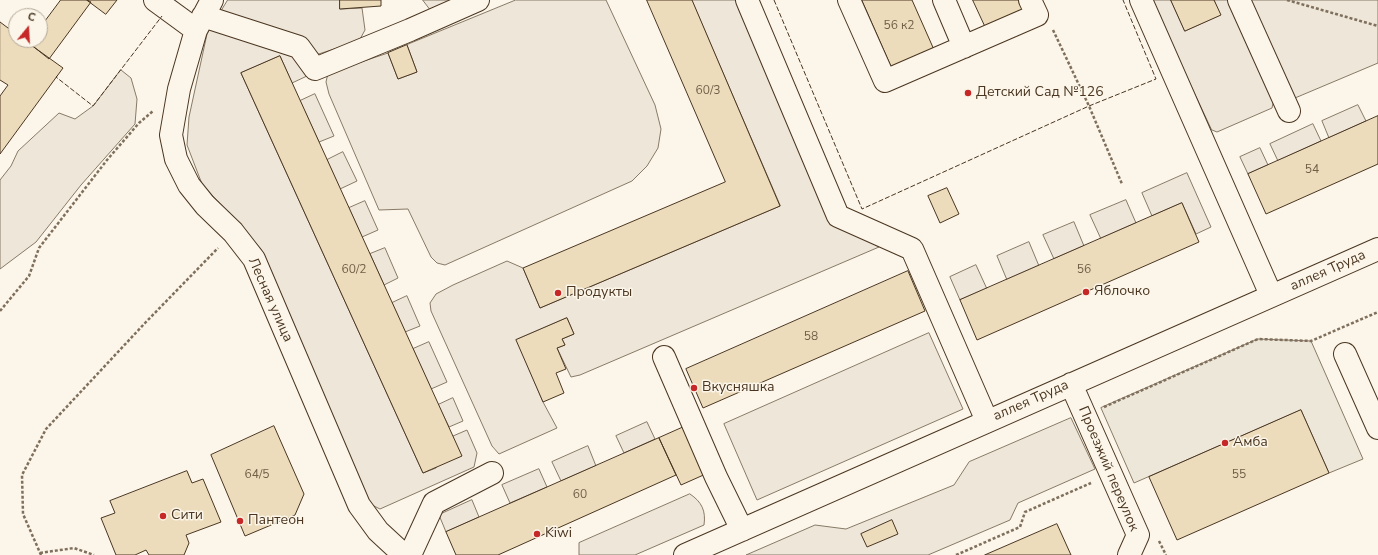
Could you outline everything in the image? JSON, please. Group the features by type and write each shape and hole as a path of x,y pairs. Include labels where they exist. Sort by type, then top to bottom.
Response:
{"street":[{"path":"155,0 299,47 315,69 478,0"},
{"path":"747,0 838,216 912,249 987,421"},
{"path":"849,0 885,81 964,46 1033,8"},
{"path":"944,0 964,46"},
{"path":"1142,0 1271,295"},
{"path":"1239,0 1289,111"},
{"name":"Лесная улица","path":"204,15 179,89 171,135 176,159 189,185 205,205 233,232 254,259 360,505 378,531 404,555"},
{"name":"аллея Труда","path":"685,555 717,548 742,530 1378,249"},
{"path":"1345,354 1378,428"},
{"path":"664,357 716,477 742,530"},
{"name":"Проезжий переулок","path":"1071,384 1119,471 1138,535 1129,555"},
{"path":"410,555 434,503 492,473"}],"path":[{"path":"1287,0 1378,26"},
{"path":"1033,8 1049,23 1078,82 1122,184"},
{"path":"0,312 29,276 39,248 107,160 139,123 179,89"},
{"path":"94,555 74,548 40,554 23,514 22,475 46,428 233,232"},
{"path":"1101,408 1258,339 1310,342 1378,312"},
{"path":"956,555 1020,527 1025,512 1119,471"}],"shaded area":[{"path":"228,0 340,0 340,9 362,8 365,30 359,41 300,60 307,76 292,83 280,56 241,73 423,473 436,468 453,436 467,430 477,453 474,467 380,509 370,504 261,249 202,184 187,145 189,117 207,34"},
{"path":"423,0 463,0 433,13"},
{"path":"516,0 606,0 655,105 661,129 658,148 647,166 632,181 445,265 437,263 431,257 408,209 379,210 329,94 326,82 328,73 388,53 398,79 417,72 407,45"},
{"path":"692,0 738,0 833,221 879,247 580,375 571,377 557,348 565,345 562,339 574,334 567,318 517,340 543,402 557,428 499,454 492,446 431,311 430,303 436,294 507,261 523,268 540,308 780,206"},
{"path":"1151,0 1171,0 1185,31 1220,15 1214,0 1229,0 1274,99 1272,108 1217,132 1212,130"},
{"path":"1249,0 1378,0 1378,63 1295,98"},
{"path":"121,70 131,78 137,99 135,124 81,185 36,242 0,269 0,180 11,166 18,151 59,113 75,119 93,106"},
{"path":"315,94 334,136 319,142 300,101"},
{"path":"1358,105 1366,121 1329,138 1322,121"},
{"path":"1313,124 1321,141 1278,161 1270,144"},
{"path":"1260,148 1268,165 1248,174 1240,157"},
{"path":"343,152 357,181 340,189 327,160"},
{"path":"1187,173 1211,227 1196,234 1182,203 1152,216 1142,193"},
{"path":"1126,200 1136,223 1101,239 1090,215"},
{"path":"365,201 378,230 362,237 349,208"},
{"path":"1074,222 1084,246 1054,259 1043,235"},
{"path":"1029,242 1039,266 1007,280 997,256"},
{"path":"385,248 398,278 384,285 370,254"},
{"path":"976,265 987,289 960,300 950,277"},
{"path":"407,296 420,326 405,332 392,303"},
{"path":"929,333 963,409 757,500 724,424"},
{"path":"1258,339 1311,341 1363,459 1329,473 1301,410 1134,483 1101,408"},
{"path":"429,342 447,382 431,389 413,349"},
{"path":"453,398 463,421 449,427 438,405"},
{"path":"1071,418 1095,469 1018,503 1010,520 928,555 746,555 815,525 846,529 954,485 969,462"},
{"path":"647,422 655,439 624,453 616,436"},
{"path":"588,446 596,466 561,481 552,462"},
{"path":"539,469 547,487 510,503 502,485"},
{"path":"690,494 698,500 704,511 704,525 635,555 579,555 579,543"},
{"path":"472,500 479,517 446,532 439,515"}],"building":[{"path":"61,0 87,0 91,2 49,59 35,48 48,48 48,17"},
{"path":"87,0 117,0 106,14"},
{"path":"340,0 381,0 381,6 340,9"},
{"path":"647,0 692,0 780,206 540,308 523,268 725,182"},
{"path":"862,0 912,0 935,52 893,70"},
{"path":"973,0 1021,0 1026,10 986,28"},
{"path":"1171,0 1214,0 1221,15 1185,31"},
{"path":"0,22 8,28 8,48 35,48 63,68 0,154 0,96 8,85 0,80"},
{"path":"407,45 417,72 398,79 388,53"},
{"path":"280,56 462,456 423,473 241,73"},
{"path":"1378,116 1378,164 1266,214 1248,174"},
{"path":"947,188 959,214 940,223 928,196"},
{"path":"1182,203 1199,242 977,340 960,300"},
{"path":"908,271 925,311 703,408 686,369"},
{"path":"567,318 574,334 562,339 565,345 557,348 566,369 556,373 564,393 543,402 516,340"},
{"path":"1301,410 1329,473 1177,540 1149,477"},
{"path":"274,426 304,494 295,515 245,536 211,455"},
{"path":"686,426 708,473 681,485 659,438"},
{"path":"659,438 676,475 498,555 456,555 446,532"},
{"name":"Сити","path":"187,471 192,483 203,479 221,522 186,535 189,543 184,555 149,555 146,550 135,555 116,555 101,518 115,513 110,501"},
{"path":"892,520 898,534 867,547 861,534"},
{"path":"1057,524 1071,555 985,555"}],"fence":[{"path":"774,0 862,209 1089,106 1156,79 1123,0"},
{"path":"58,75 56,77 93,106 162,16"}],"place":[{"name":"Детский Сад №126","path":"968,93"},
{"name":"Яблочко","path":"1086,292"},
{"name":"Продукты","path":"558,293"},
{"name":"Вкусняшка","path":"694,388"},
{"name":"Амба","path":"1225,443"},
{"name":"Сити","path":"163,516"},
{"name":"Пантеон","path":"240,521"},
{"name":"Kiwi","path":"537,534"}]}
